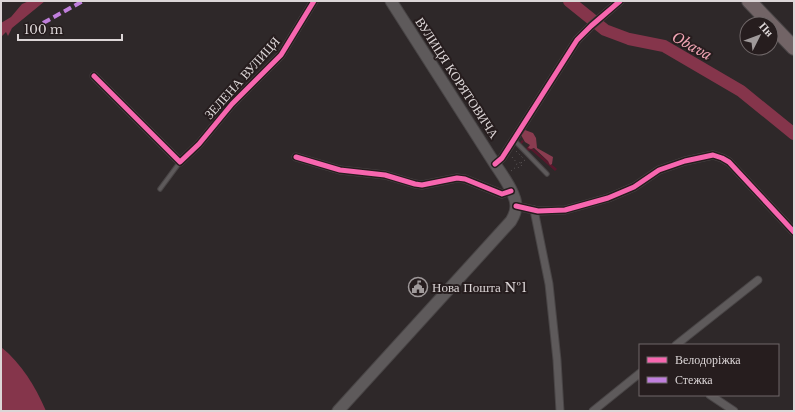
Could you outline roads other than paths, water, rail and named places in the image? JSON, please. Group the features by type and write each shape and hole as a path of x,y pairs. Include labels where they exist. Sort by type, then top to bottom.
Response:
{"highway":[{"path":"749,1 794,48"}],"main road":[{"name":"ВУЛИЦЯ КОРЯТОВИЧА","path":"391,1 495,164 512,192 516,206"},
{"path":"338,411 511,221 515,215 516,206"}],"street":[{"name":"ЗЕЛЕНА ВУЛИЦЯ","path":"180,162 199,144 232,104 281,55 314,1"},
{"path":"495,164 502,158 514,140 577,40 600,17 620,1"},
{"path":"94,76 180,162"},
{"path":"516,206 534,210 565,210 608,198 634,187 659,170 684,161 713,155 729,162 794,232"},
{"path":"296,156 340,170 385,175 422,185 457,178 465,179 502,194 512,192"},
{"path":"534,210 549,284 557,360 560,411"},
{"path":"677,344 758,280"},
{"path":"593,411 639,375"},
{"path":"712,396 734,411"}],"lane":[{"path":"514,140 547,174"},
{"path":"160,190 180,162"}],"waterway":[{"name":"Obava","path":"569,1 605,30 629,39 664,46 741,91 794,134"}],"place":[{"name":"Нова Пошта №1","path":"418,287"}]}
